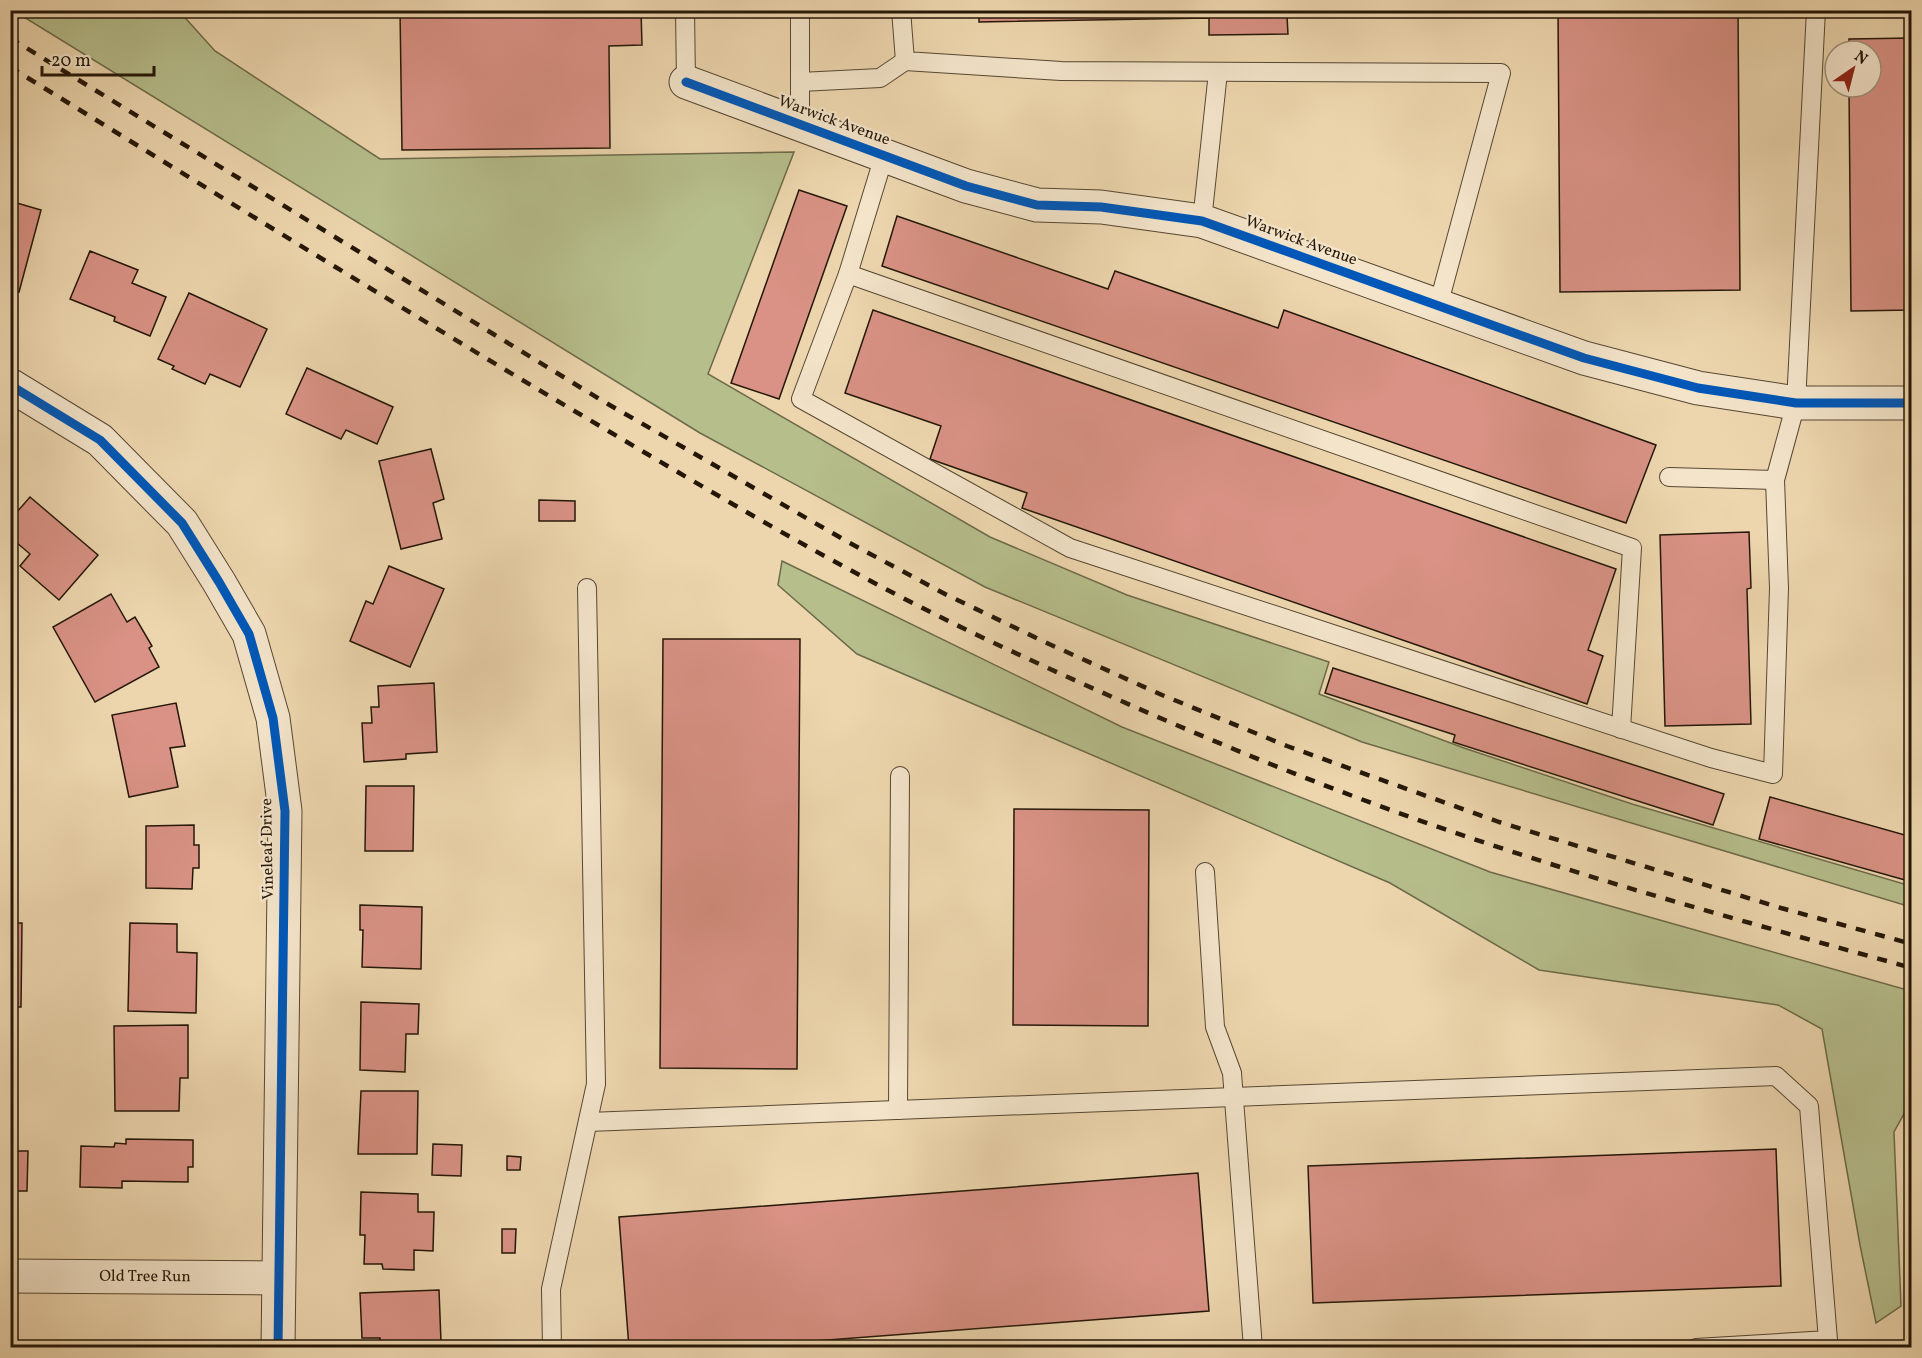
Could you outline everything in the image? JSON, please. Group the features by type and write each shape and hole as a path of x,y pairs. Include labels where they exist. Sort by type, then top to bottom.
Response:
{"street":[{"name":"Warwick Avenue","path":"686,82 966,186 1037,205 1101,207 1202,221 1584,358 1698,388 1796,403 1911,402"},
{"name":"Vineleaf Drive","path":"10,385 100,440 182,523 249,634 273,718 285,811 278,1347"},
{"name":"Old Tree Run","path":"10,1276 278,1278"}],"lane":[{"path":"685,10 686,82"},
{"path":"800,10 800,125"},
{"path":"901,10 905,61"},
{"path":"884,156 848,274 801,399 1070,548 1711,758 1773,774 1779,588 1775,480 1796,403 1816,10"},
{"path":"800,82 880,78 905,61 1061,72 1502,73 1438,306"},
{"path":"1202,221 1218,72"},
{"path":"848,274 1632,548 1621,729"},
{"path":"1669,477 1775,480"},
{"path":"552,1347 551,1289 596,1084 587,588"},
{"path":"898,1110 900,776"},
{"path":"1205,873 1215,1027 1232,1073 1253,1347"},
{"path":"588,1122 1776,1076 1809,1106 1829,1344 1696,1347"}],"green space":[{"path":"14,11 179,11 215,51 380,159 794,152 708,374 990,537 1127,595 1329,662 1319,694 1464,748 1632,804 1911,886 1911,907 1362,742 985,587 700,433"},
{"path":"782,561 1122,727 1490,872 1911,991 1911,1101 1894,1132 1901,1306 1876,1323 1822,1029 1778,1005 1539,970 1390,883 857,654 778,585"}],"building":[{"path":"400,10 641,10 642,45 609,46 610,148 402,150"},
{"path":"979,10 1475,10 1475,14 1287,16 1288,34 1209,35 1209,18 979,22"},
{"path":"1558,10 1738,10 1740,290 1560,292"},
{"path":"1912,38 1912,310 1851,311 1849,99 1883,99 1883,39 1849,39"},
{"path":"799,190 847,206 779,399 731,383"},
{"path":"10,201 41,210 19,292 10,290"},
{"path":"897,216 1108,289 1115,271 1278,328 1284,310 1656,445 1626,523 882,266"},
{"path":"90,251 138,270 132,283 166,297 150,336 114,321 115,317 70,299"},
{"path":"189,293 267,329 240,387 210,374 205,384 172,369 174,366 158,359"},
{"path":"873,310 1616,569 1588,650 1603,656 1587,704 1022,508 1027,493 930,459 941,426 845,393"},
{"path":"307,368 393,407 377,444 346,430 341,439 286,414"},
{"path":"431,449 444,499 433,503 442,539 401,549 379,461"},
{"path":"30,497 98,555 59,600 20,566 30,554 10,537 10,520"},
{"path":"539,500 575,501 575,521 539,521"},
{"path":"1749,532 1751,588 1747,589 1751,724 1665,726 1660,535"},
{"path":"389,566 444,589 410,667 350,641 366,601 373,604"},
{"path":"111,594 127,622 135,617 152,646 149,648 159,667 95,702 53,627"},
{"path":"663,639 800,639 797,1069 660,1068"},
{"path":"1333,668 1724,794 1713,825 1453,742 1455,735 1325,693"},
{"path":"434,683 437,752 406,754 406,759 364,762 362,723 372,723 371,707 379,707 378,686"},
{"path":"176,703 185,746 170,748 178,787 129,797 112,715"},
{"path":"366,786 414,786 413,851 365,851"},
{"path":"1770,797 1912,837 1912,882 1759,839"},
{"path":"1014,809 1149,810 1148,1026 1013,1025"},
{"path":"194,825 194,845 199,845 199,868 193,868 192,889 146,888 146,826"},
{"path":"360,905 422,907 421,969 362,967 363,930 360,930"},
{"path":"10,923 22,923 21,1007 10,1007"},
{"path":"130,923 177,924 177,952 197,953 196,1013 128,1011"},
{"path":"361,1002 419,1004 418,1034 406,1034 405,1072 360,1070"},
{"path":"188,1025 188,1078 180,1078 179,1111 115,1111 114,1026"},
{"path":"361,1091 418,1091 417,1154 358,1154"},
{"path":"1907,1137 1912,1137 1912,1211"},
{"path":"126,1139 193,1140 193,1167 188,1167 188,1182 122,1181 122,1188 80,1187 81,1146 114,1147 115,1143 126,1144"},
{"path":"433,1144 462,1145 461,1176 432,1175"},
{"path":"1776,1149 1781,1286 1313,1303 1308,1166"},
{"path":"10,1151 28,1151 27,1191 10,1191"},
{"path":"507,1156 521,1157 520,1170 507,1170"},
{"path":"1198,1173 1209,1311 722,1348 629,1348 619,1217"},
{"path":"361,1192 418,1194 418,1212 434,1212 433,1251 414,1250 414,1270 383,1269 382,1264 364,1264 365,1235 360,1235"},
{"path":"502,1229 516,1229 515,1253 502,1253"},
{"path":"439,1290 441,1342 468,1341 468,1348 380,1348 380,1338 362,1338 360,1293"}],"railway":[{"path":"10,38 601,400 848,542 945,594 1049,644 1162,695 1287,746 1499,822 1781,908 1912,944"},
{"path":"10,67 384,297 704,487 846,568 992,642 1181,727 1373,804 1554,865 1912,968"}],"cycle path":[{"path":"686,82 966,186 1037,205 1101,207 1202,221 1584,358 1698,388 1796,403 1912,403"},
{"path":"10,385 100,440 182,523 249,634 273,718 285,811 278,1348"}]}
